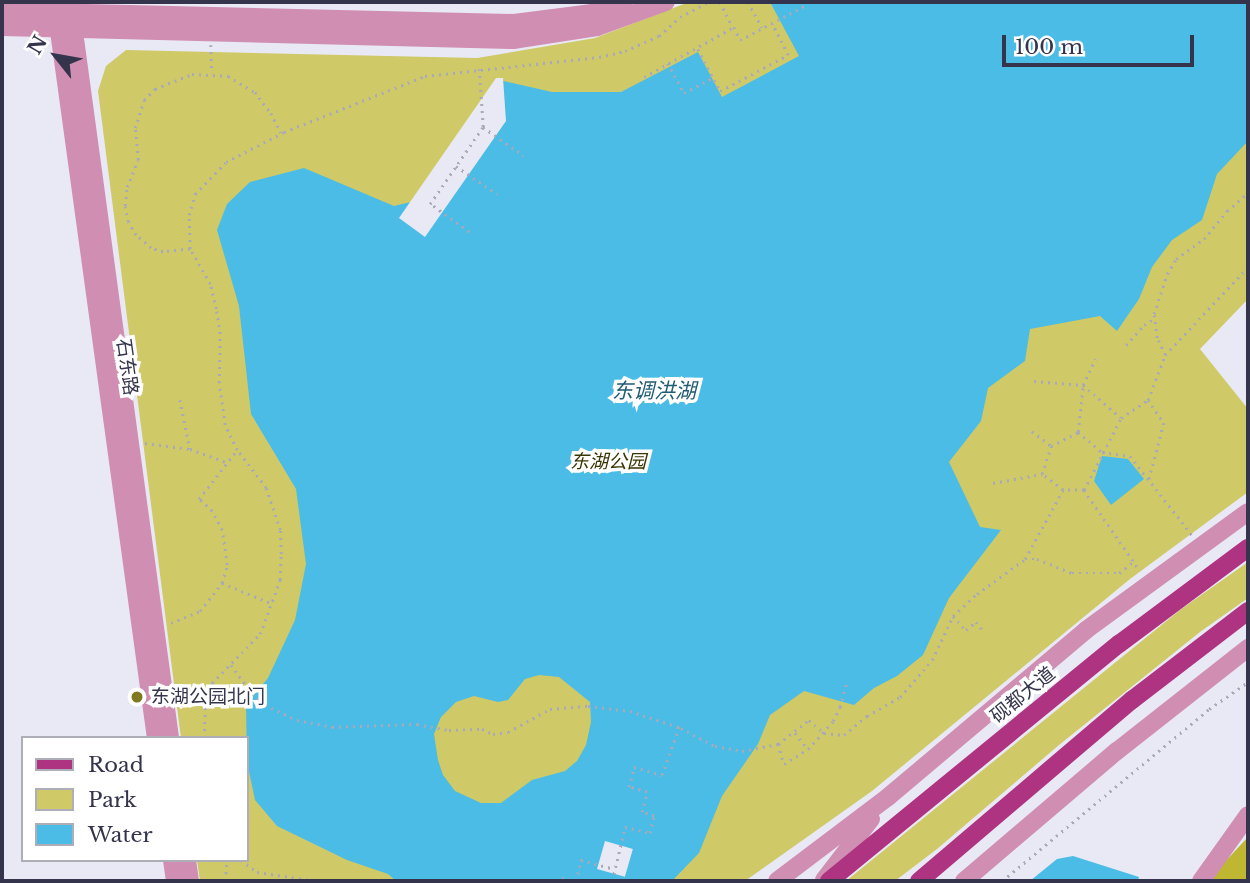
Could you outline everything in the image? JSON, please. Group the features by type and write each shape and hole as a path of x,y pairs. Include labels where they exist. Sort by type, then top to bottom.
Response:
{"main road":[{"name":"砚都大道","path":"829,881 1119,644 1248,548"},
{"path":"919,881 1132,700 1248,611"}],"street":[{"path":"2,11 514,23 592,13 624,2"},
{"path":"2,27 64,14 211,33 513,40 597,27 666,2"},
{"name":"石东路","path":"64,14 130,443 170,736"},
{"name":"石东路","path":"64,14 156,736"},
{"path":"777,881 888,797 1015,689 1148,582 1248,512"},
{"path":"964,881 1117,751 1248,648"},
{"path":"823,881 888,797"},
{"path":"1201,881 1248,815"},
{"path":"172,862 175,881"},
{"path":"187,862 190,881"}],"path":[{"path":"204,736 205,704 212,683 260,634 274,604 280,580 280,530 266,488 237,450 228,433 221,407 216,309 210,284 190,249 189,215 195,194 226,162 281,133 425,76 599,57 625,51 659,36 680,17 708,2"},
{"path":"720,2 740,40 808,4"},
{"path":"748,2 762,28"},
{"path":"697,47 720,91 789,55 772,23"},
{"path":"643,77 734,27"},
{"path":"211,33 212,74"},
{"path":"668,63 684,93 713,77"},
{"path":"469,232 430,204 483,127 479,69"},
{"path":"190,249 163,252 142,243 128,222 125,206 127,187 138,160 135,128 144,100 155,89 173,80 192,74 212,74 241,82 255,92 271,113 281,133"},
{"path":"483,127 524,156"},
{"path":"456,166 496,194"},
{"path":"1165,355 1157,338 1155,318 1160,292 1176,259 1204,239 1227,211 1248,193"},
{"path":"1084,491 1101,452 1121,418 1148,400 1165,355 1248,267"},
{"path":"1126,345 1144,325 1155,318"},
{"path":"1078,432 1083,385 1095,359"},
{"path":"1034,381 1083,385 1121,418"},
{"path":"180,400 190,449"},
{"path":"1148,400 1164,423 1149,480"},
{"path":"1032,431 1051,446"},
{"path":"1042,474 1051,446 1078,432"},
{"path":"1078,432 1101,452 1130,456 1199,545"},
{"path":"130,443 190,449 229,463"},
{"path":"155,625 188,619 200,611 222,583 227,565 222,530 212,511 199,499 237,450"},
{"path":"993,483 1042,474 1063,490 1084,491"},
{"path":"231,665 265,705 297,720 332,727 396,723 449,730 508,733 550,709 588,706 630,711 678,727 715,746 741,751 778,744 809,720 824,733 844,735 867,716 900,697 932,660 953,616 977,594 1025,559 1063,490"},
{"path":"1084,491 1148,582"},
{"path":"1025,559 1037,559 1072,573 1119,573 1133,562"},
{"path":"222,583 274,604"},
{"path":"953,616 966,630 975,622 985,633"},
{"path":"778,744 784,764 808,749 824,733 840,707 847,681"},
{"path":"1002,881 1209,709 1248,682"},
{"path":"612,881 625,827 650,833 654,816 642,812 647,792 629,787 634,767 662,775 678,727"},
{"path":"795,733 808,749"},
{"path":"561,881 562,878 576,881 581,860 615,869"},
{"path":"225,881 227,862"},
{"path":"244,862 257,872 316,881"}],"green space":[{"name":"东调洪湖","path":"689,2 1248,2 1248,299 1200,349 1248,409 1248,492 1130,579 872,791 745,881 200,881 197,862 248,862 248,736 181,736 98,91 106,66 126,50 477,58 595,38"},
{"path":"1248,562 1248,598 1200,632 1059,745 937,849 895,881 846,881 1180,610"}],"shaded area":[{"path":"1248,837 1248,881 1207,881"}],"water":[{"name":"东调洪湖","path":"770,2 1248,2 1248,141 1217,174 1202,220 1172,240 1152,267 1139,299 1117,331 1100,316 1030,329 1025,361 988,388 981,421 949,462 980,527 1001,530 949,598 923,655 854,705 804,691 770,715 758,744 722,796 699,853 672,881 396,881 388,874 347,860 277,826 255,800 248,767 246,705 268,678 295,620 306,564 296,489 251,414 239,306 217,230 227,204 250,182 304,168 394,206 415,201 499,80 552,92 621,92 698,52 722,97 799,56","holes":["539,675 559,677 590,702 591,722 586,745 577,761 565,771 532,780 501,803 481,803 455,791 443,775 434,734 441,717 456,702 474,696 498,702 508,700 525,679"]},
{"path":"1102,456 1128,459 1144,479 1111,505 1094,481"},
{"path":"1073,856 1139,877 1138,881 1030,881 1057,859"}],"pier":[{"path":"496,78 503,78 506,121 425,237 399,218"},
{"path":"605,841 633,849 625,877 597,869"}],"place":[{"name":"东湖公园北门","path":"137,697"}],"park label":[{"name":"东湖公园","path":"608,462"}]}
